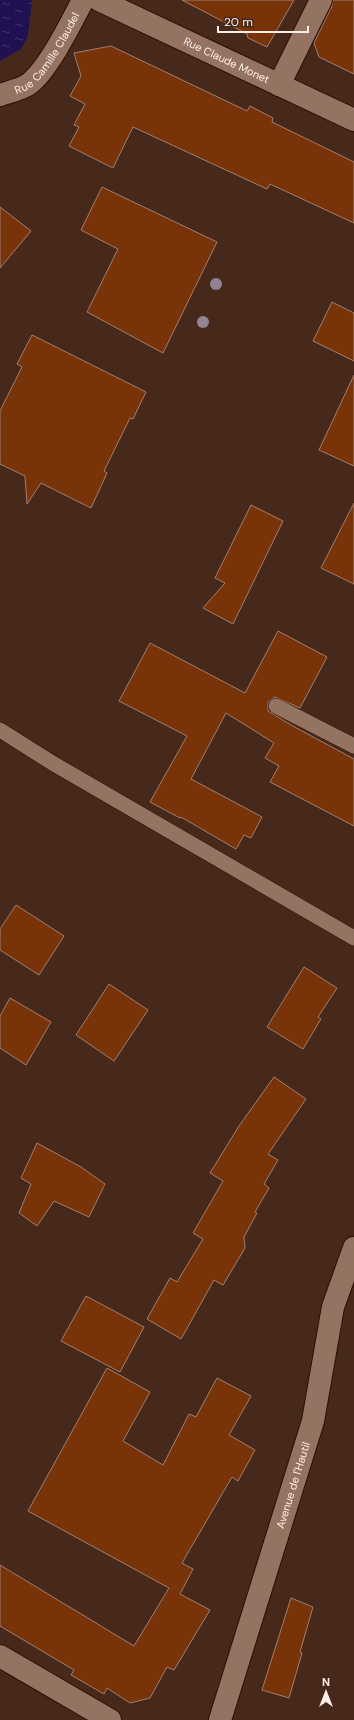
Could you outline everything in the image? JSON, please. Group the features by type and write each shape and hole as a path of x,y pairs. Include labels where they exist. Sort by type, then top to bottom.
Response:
{"street":[{"name":"Rue Camille Claudel","path":"0,95 29,84 41,71 65,35 83,0"},
{"name":"Rue Claude Monet","path":"99,0 354,120"},
{"path":"279,85 320,0"},
{"name":"Avenue de l'Hautil","path":"220,1720 313,1420 333,1307 354,1248"},
{"path":"0,1656 110,1720"}],"lane":[{"path":"276,706 354,746"},
{"path":"0,730 54,764 354,938"}],"water":[{"path":"0,0 32,0 28,36 21,49 0,61"}],"building":[{"path":"182,0 294,0 267,47 248,38 247,34"},
{"path":"333,0 354,0 354,74 319,57 314,43 332,6"},
{"path":"111,46 247,111 250,106 273,118 272,122 354,162 354,223 270,184 267,189 133,127 113,168 69,146 79,127 74,125 85,104 70,96 81,76 74,53"},
{"path":"102,187 217,242 163,353 87,312 118,249 81,230"},
{"path":"0,207 31,231 0,268"},
{"path":"332,302 354,313 354,361 313,341"},
{"path":"32,335 146,392 133,419 130,418 104,471 107,473 91,508 41,483 27,504 25,476 0,464 0,411 22,367 17,364"},
{"path":"354,375 354,466 319,450"},
{"path":"354,503 354,584 321,568"},
{"path":"251,505 283,521 233,624 203,608 225,583 215,578"},
{"path":"278,631 327,657 300,708 275,697 268,702 268,711 354,759 354,826 270,782 279,766 265,758 274,743 226,713 191,779 262,817 251,838 244,835 236,849 181,817 180,818 150,802 187,736 119,701 150,643 245,693"},
{"path":"16,905 64,936 39,975 0,950 0,929"},
{"path":"304,967 337,988 318,1017 321,1019 303,1049 267,1027"},
{"path":"109,984 148,1010 114,1061 76,1035"},
{"path":"10,998 51,1022 26,1065 0,1048 0,1016"},
{"path":"274,1077 306,1099 268,1154 278,1160 264,1184 269,1188 255,1212 257,1213 244,1237 245,1248 223,1285 214,1280 181,1339 147,1319 170,1278 177,1282 203,1239 193,1233 223,1181 210,1173 239,1126"},
{"path":"37,1143 81,1167 105,1184 89,1217 54,1201 37,1226 19,1213 31,1184 21,1178"},
{"path":"86,1296 144,1327 120,1372 61,1341"},
{"path":"107,1368 150,1392 123,1441 163,1465 189,1414 196,1417 217,1378 251,1396 229,1435 255,1450 238,1481 232,1477 182,1563 193,1569 180,1594 210,1610 174,1670 167,1667 150,1698 130,1703 107,1688 104,1694 71,1675 74,1670 0,1626 0,1565 134,1646 169,1588 28,1511"},
{"path":"291,1598 313,1607 289,1698 262,1690"}]}
